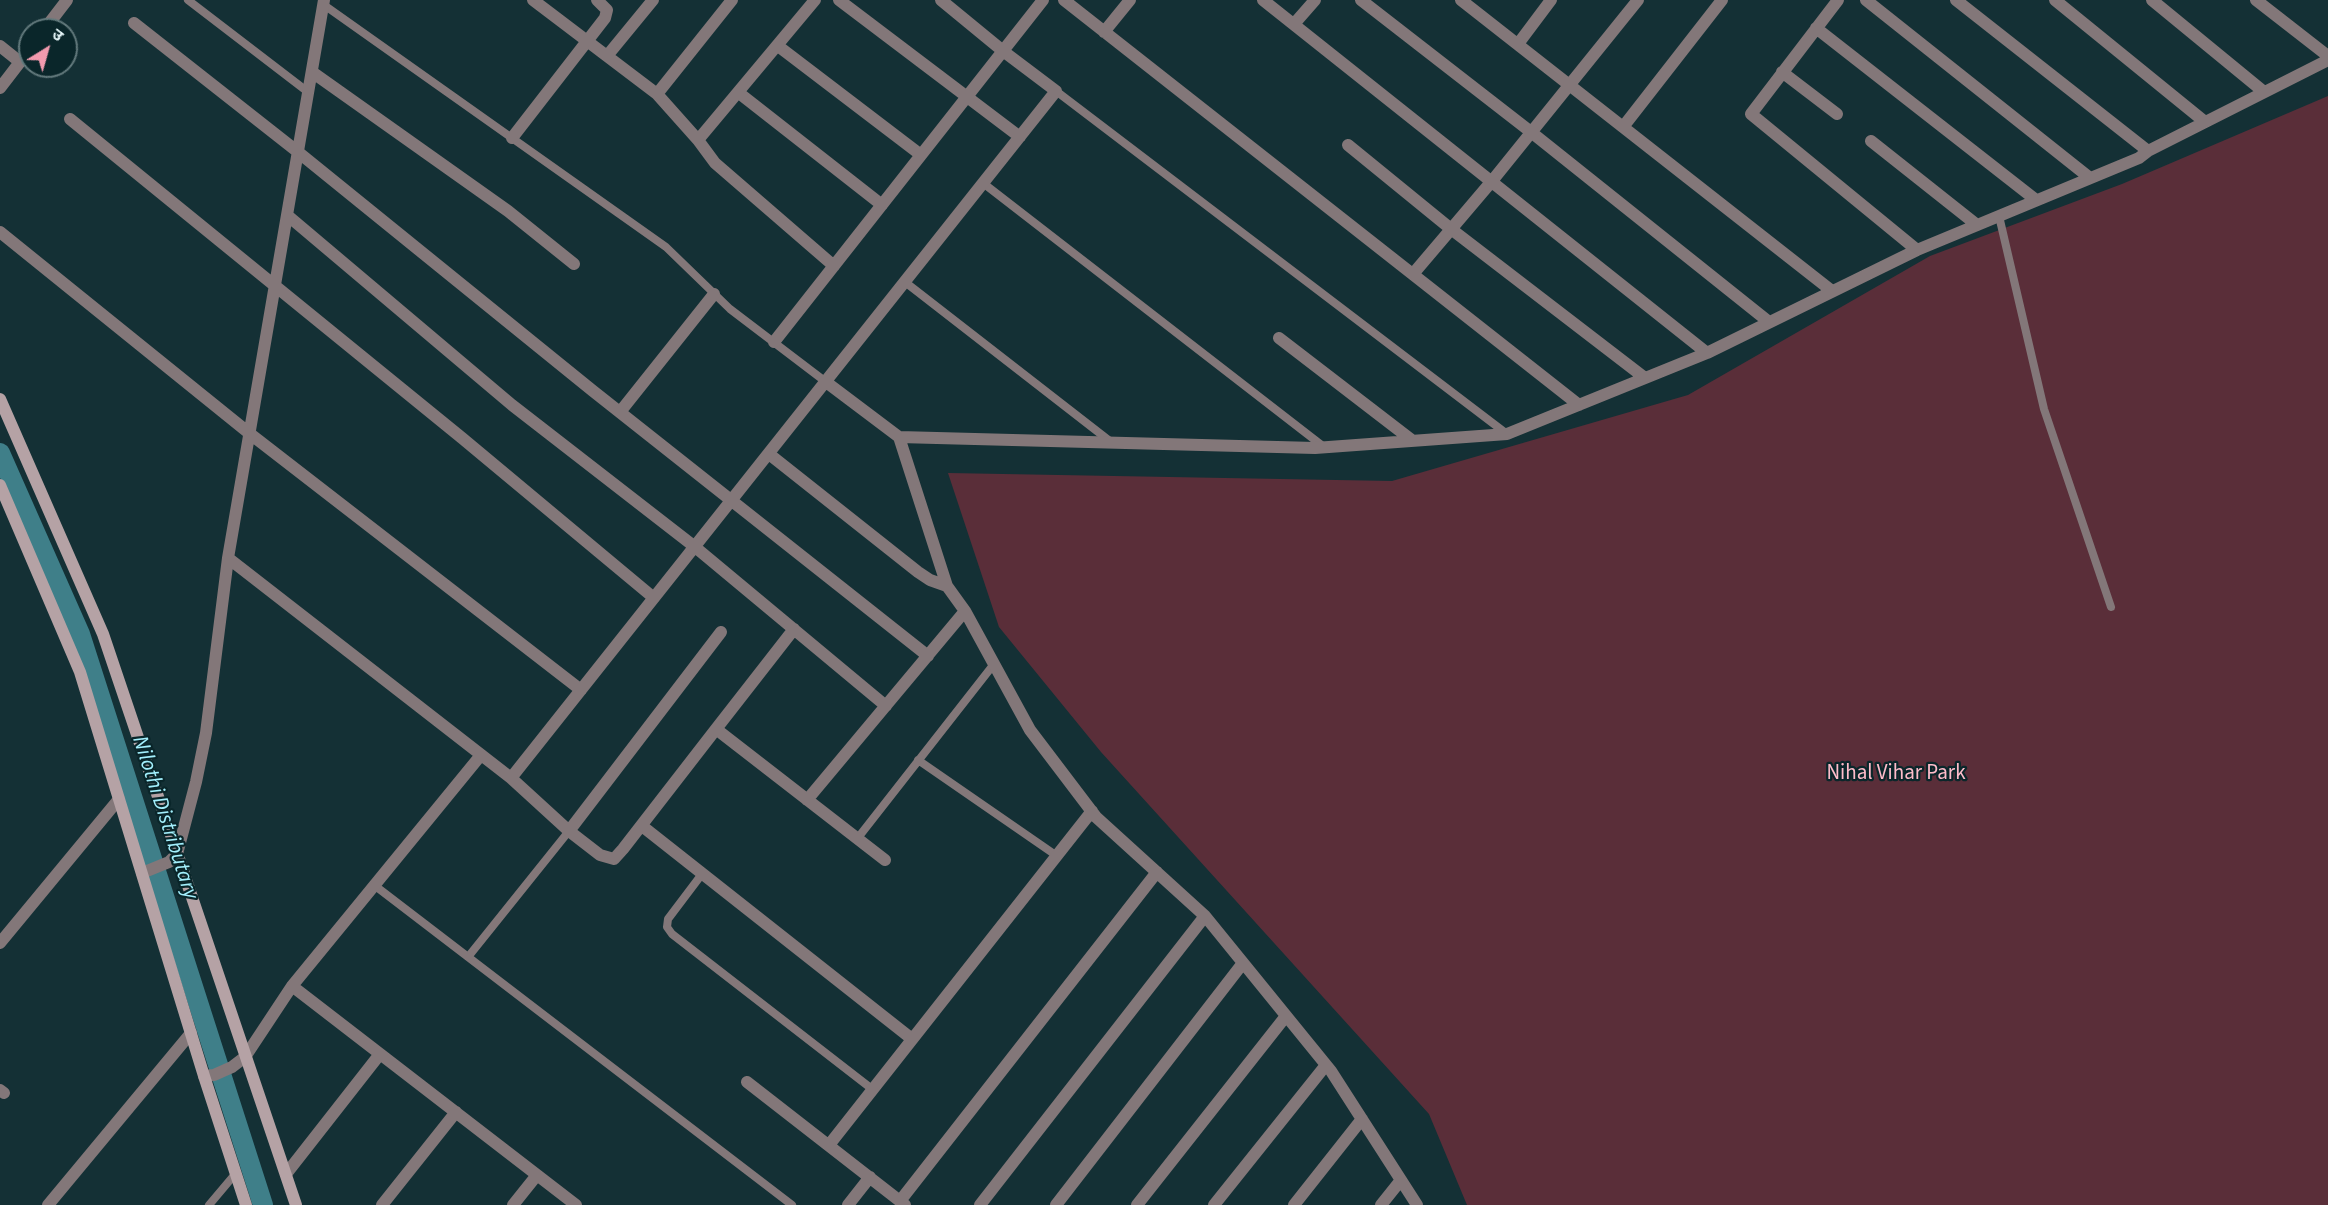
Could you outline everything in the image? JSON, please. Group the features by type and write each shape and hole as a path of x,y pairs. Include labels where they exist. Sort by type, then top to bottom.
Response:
{"street":[{"path":"53,18 67,0"},
{"path":"533,0 657,94 699,140 716,163 834,266"},
{"path":"512,138 604,18 607,10 597,0"},
{"path":"608,56 653,0"},
{"path":"657,94 732,0"},
{"path":"699,140 815,0"},
{"path":"839,0 1020,137"},
{"path":"511,778 1056,91 941,0"},
{"path":"774,342 1043,0"},
{"path":"1064,0 1579,405"},
{"path":"1104,32 1130,0"},
{"path":"1263,0 1707,353"},
{"path":"1294,24 1314,0"},
{"path":"1360,0 1532,132 1770,322"},
{"path":"1518,44 1551,0"},
{"path":"1413,274 1492,181 1638,0"},
{"path":"1623,127 1722,0"},
{"path":"1838,0 1751,114 1917,250"},
{"path":"1866,0 2090,178"},
{"path":"2055,0 2205,122"},
{"path":"2152,0 2264,92"},
{"path":"826,382 899,436 1325,447 1507,434 1707,353 1917,250 2139,158 2148,151 2328,58 2256,0"},
{"path":"146,872 173,858 196,782 206,733 228,558 324,2"},
{"path":"1468,2 1518,44 1832,291"},
{"path":"1965,3 2148,151"},
{"path":"134,23 928,656"},
{"path":"1816,28 2036,201"},
{"path":"0,46 18,60"},
{"path":"778,46 921,155"},
{"path":"0,88 18,65"},
{"path":"312,72 508,211 574,264"},
{"path":"1782,72 1837,114"},
{"path":"739,93 882,205"},
{"path":"70,119 654,598"},
{"path":"1871,141 1977,225"},
{"path":"1348,145 1451,229 1645,378"},
{"path":"287,215 512,405 695,547 886,706"},
{"path":"0,232 249,434 581,690"},
{"path":"620,412 714,294"},
{"path":"1279,338 1413,441"},
{"path":"0,399 103,634 173,858 296,1205"},
{"path":"899,436 947,586 965,611 1030,730 1092,812 1205,916 1244,963 1326,1065 1417,1205"},
{"path":"769,454 918,572 930,580 947,586"},
{"path":"0,485 80,672 119,799 146,872 191,1033 209,1075 246,1205"},
{"path":"228,558 511,778 569,831 600,855 614,859 794,629"},
{"path":"807,800 965,611"},
{"path":"569,831 721,632"},
{"path":"716,729 885,860"},
{"path":"209,1075 232,1067 245,1057 292,986 481,755"},
{"path":"0,943 119,799"},
{"path":"828,1144 1092,812"},
{"path":"642,826 912,1039"},
{"path":"747,1082 903,1203 1157,872"},
{"path":"980,1205 1205,916"},
{"path":"1056,1205 1244,963"},
{"path":"292,986 576,1205"},
{"path":"1137,1205 1287,1016"},
{"path":"48,1205 191,1033"},
{"path":"286,1174 380,1053"},
{"path":"1214,1205 1326,1065"},
{"path":"382,1205 456,1112"},
{"path":"1294,1205 1362,1119"},
{"path":"513,1205 537,1175"},
{"path":"848,1205 870,1178"},
{"path":"1381,1205 1401,1180"}],"lane":[{"path":"188,0 308,92"},
{"path":"324,2 666,247 730,309 826,382"},
{"path":"1056,91 1507,434"},
{"path":"983,183 1325,447"},
{"path":"1999,216 2044,409 2111,607"},
{"path":"905,282 1111,442"},
{"path":"857,838 994,664"},
{"path":"918,760 1057,856"},
{"path":"468,957 569,831"},
{"path":"702,874 668,919 667,927 672,934 873,1089"},
{"path":"374,885 792,1205"},
{"path":"209,1205 236,1173"}],"green space":[{"name":"Nihal Vihar Park","path":"2328,96 2328,1205 1467,1205 1429,1114 1101,752 999,627 948,473 1392,481 1688,395 1930,256 2122,184"}],"waterway":[{"name":"Nilothi Distributary","path":"0,453 80,634 263,1205"}]}
